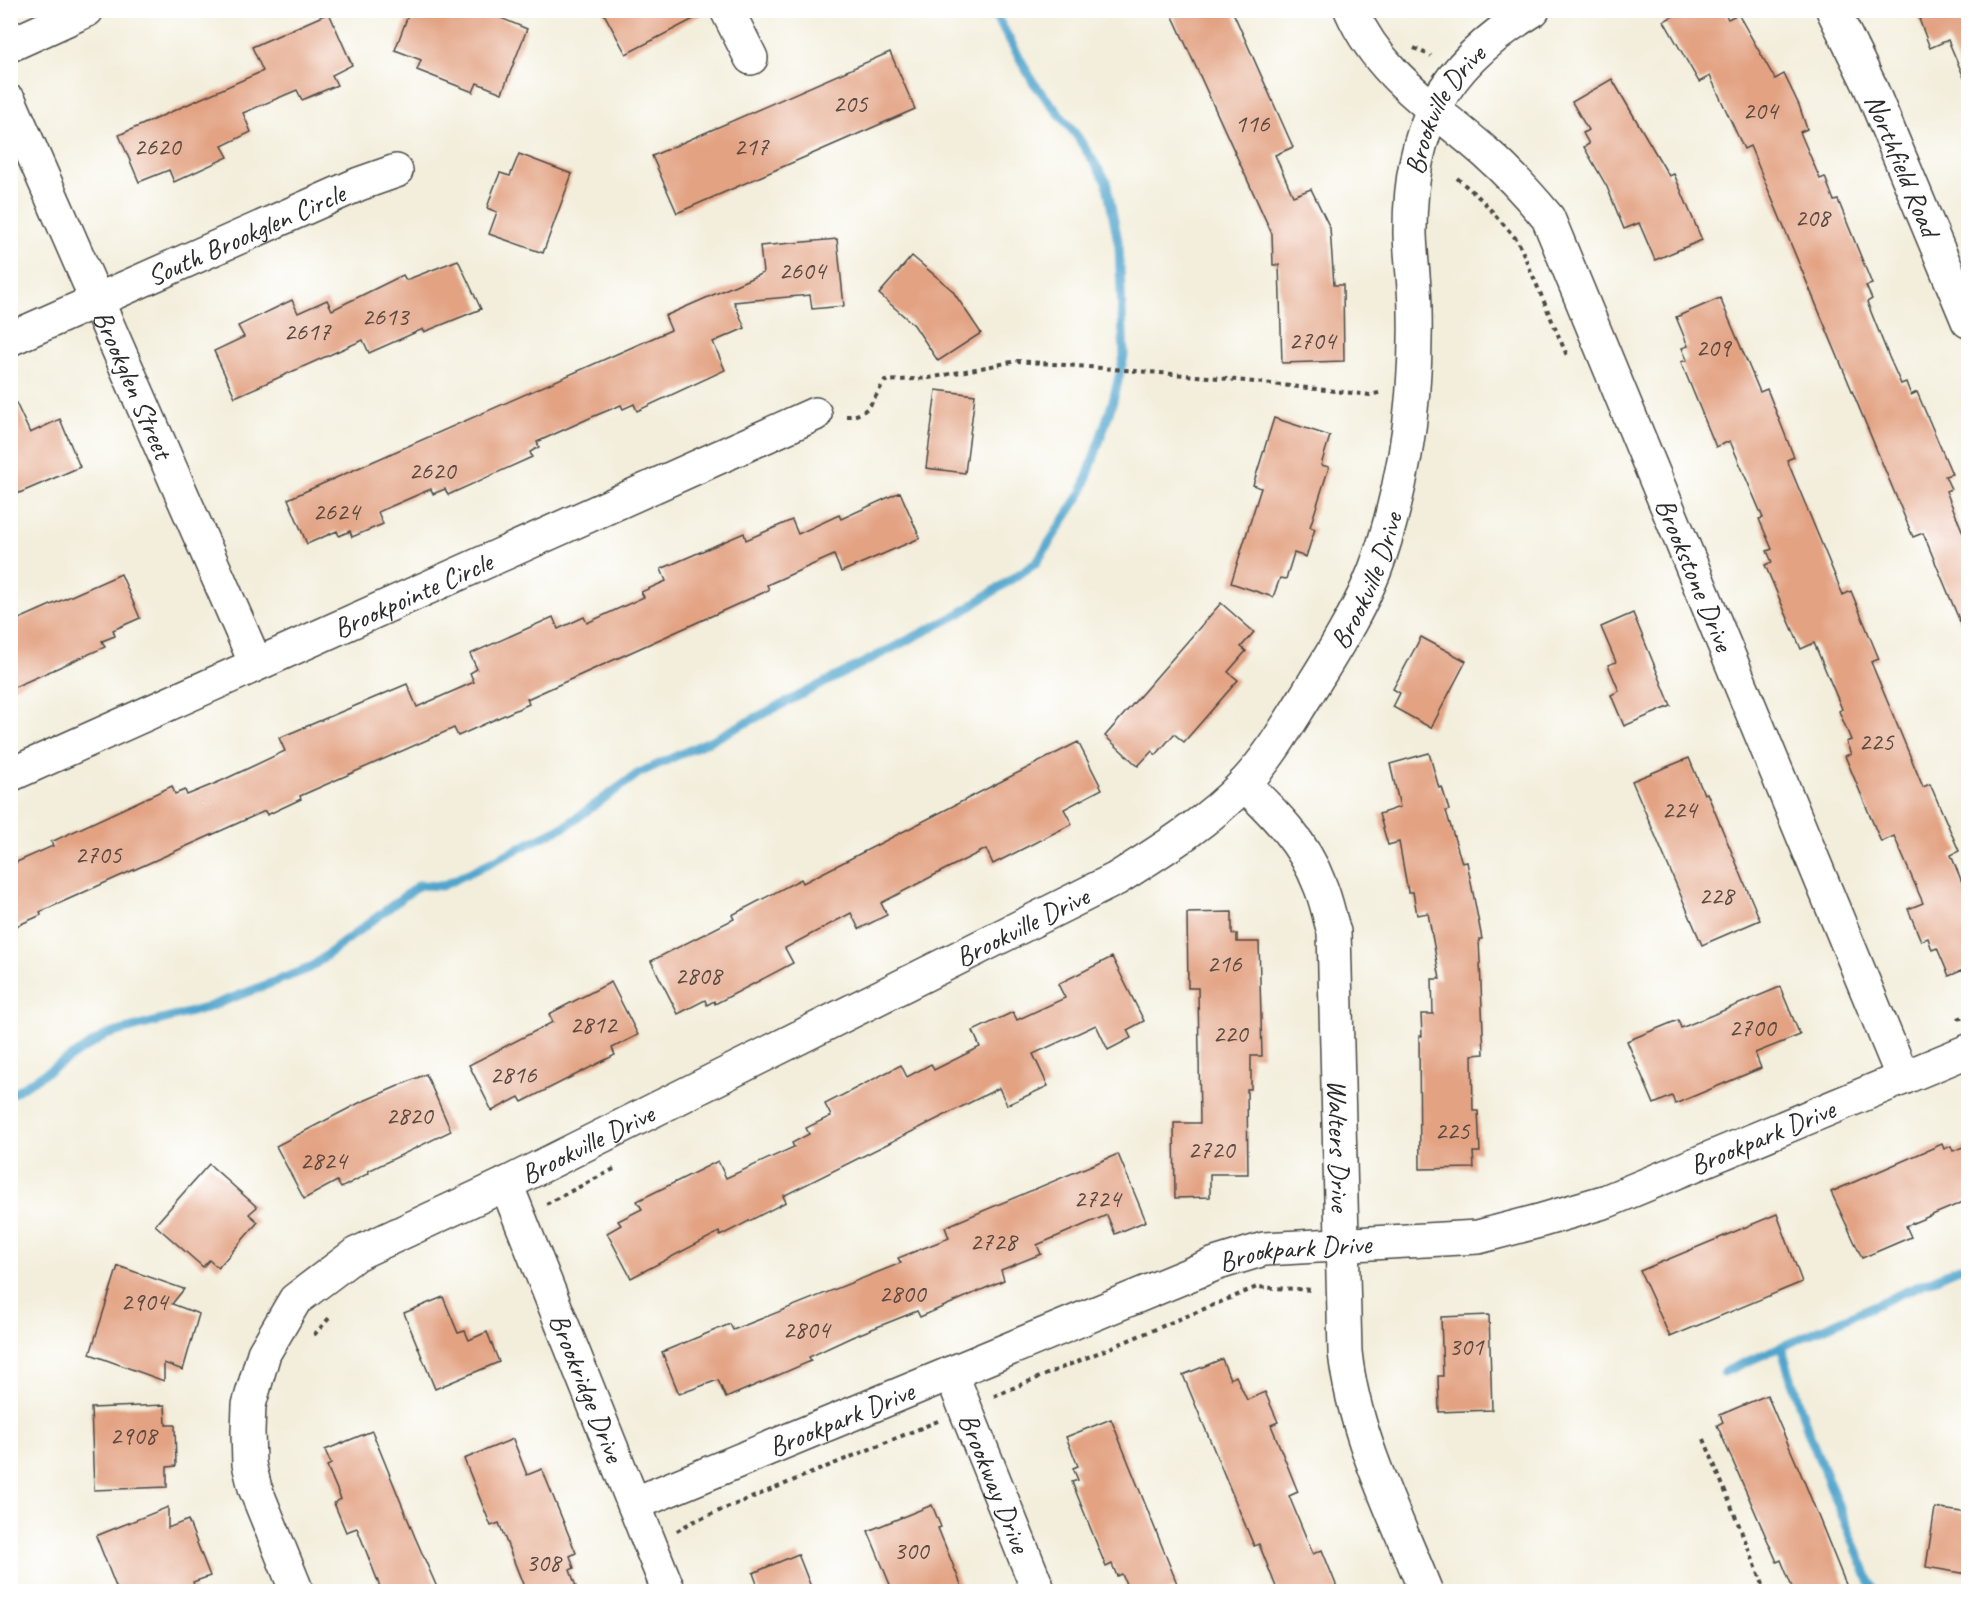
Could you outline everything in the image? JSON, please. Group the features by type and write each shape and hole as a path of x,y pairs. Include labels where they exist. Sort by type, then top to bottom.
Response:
{"street":[{"path":"10,45 87,10"},
{"path":"727,10 751,58"},
{"name":"Brookstone Drive","path":"1351,10 1363,38 1394,75 1431,110 1483,150 1523,188 1548,219 1903,1078"},
{"name":"Brookville Drive","path":"297,1592 255,1488 249,1464 249,1405 264,1353 295,1300 356,1254 506,1184 1116,879 1168,846 1244,784 1282,736 1330,657 1370,583 1405,457 1413,392 1415,311 1410,236 1412,191 1419,145 1431,110 1454,75 1478,50 1533,10"},
{"name":"Northfield Road","path":"1833,10 1870,86 1968,321"},
{"name":"Brookglen Street","path":"10,102 256,664"},
{"name":"South Brookglen Circle","path":"10,339 359,184 396,171"},
{"name":"Brookpointe Circle","path":"10,775 815,414"},
{"name":"Walters Drive","path":"1244,784 1278,817 1299,846 1319,882 1334,932 1344,1245 1345,1352 1349,1388 1365,1440 1426,1592"},
{"name":"Brookpark Drive","path":"634,1504 1215,1264 1264,1250 1478,1236 1539,1221 1607,1201 1968,1051"},
{"name":"Brookridge Drive","path":"506,1184 669,1592"},
{"name":"Brookway Drive","path":"951,1373 1039,1592"}],"path":[{"path":"1457,178 1483,201 1518,241 1570,362"},
{"path":"815,414 855,416 875,402 878,390 885,381 929,378 1017,361 1209,377 1370,395 1390,391 1413,392"},
{"path":"520,1218 624,1164"},
{"path":"676,1532 690,1524 1257,1287 1345,1292"},
{"path":"308,1342 334,1312"},
{"path":"1704,1439 1766,1592"}],"building":[{"path":"410,10 482,10 527,29 502,93 477,83 473,92 417,70 421,60 395,50"},
{"path":"602,10 709,10 709,11 626,54"},
{"path":"1170,10 1232,10 1293,147 1275,155 1293,196 1311,189 1330,228 1334,285 1343,285 1344,361 1282,363 1279,265 1273,265 1272,234"},
{"path":"1684,10 1723,10 1728,19 1738,14 1775,79 1784,74 1799,105 1807,129 1800,132 1820,179 1825,177 1834,201 1838,200 1872,284 1866,286 1872,299 1867,302 1889,357 1901,384 1906,382 1911,395 1917,392 1952,474 1945,476 1951,489 1946,491 1968,545 1968,641 1923,533 1913,537 1750,146 1744,149 1710,76 1699,82 1664,21"},
{"path":"1940,10 1968,10 1968,87 1948,40 1930,48 1919,19"},
{"path":"329,13 352,65 332,75 337,85 302,100 297,90 243,113 251,132 222,146 228,157 174,182 169,170 139,182 119,135 263,71 252,47"},
{"path":"890,52 915,109 677,213 652,156"},
{"path":"1612,79 1669,176 1674,174 1702,240 1655,260 1639,223 1624,229 1607,187 1584,147 1589,144 1583,133 1588,130 1572,102"},
{"path":"519,154 572,174 543,253 489,234 497,212 487,208 493,190 500,173 510,176"},
{"path":"837,239 844,306 812,309 810,295 734,302 745,328 713,342 725,370 637,411 634,404 623,409 621,405 592,417 537,442 539,447 530,452 532,457 448,495 445,489 433,494 431,489 378,512 383,524 352,537 350,531 339,536 337,531 307,544 288,499 671,330 665,316 763,273 760,246"},
{"path":"912,256 952,290 981,333 938,361 914,325 879,294"},
{"path":"458,260 481,309 424,332 423,329 369,353 363,340 235,397 214,351 244,337 238,326 292,300 298,313 327,300 332,310 403,275 406,280"},
{"path":"1720,298 1760,392 1767,389 1794,457 1787,460 1843,595 1851,591 1879,659 1871,662 1923,787 1930,784 1959,851 1951,855 1968,897 1968,968 1949,976 1937,948 1932,950 1928,938 1921,941 1908,909 1923,903 1894,836 1881,842 1845,756 1851,754 1846,742 1851,740 1839,711 1842,709 1814,643 1801,649 1765,565 1772,562 1767,551 1772,549 1759,519 1763,518 1730,441 1716,447 1681,362 1687,360 1682,348 1688,346 1676,317"},
{"path":"10,390 30,433 60,419 80,467 10,497"},
{"path":"936,390 975,395 965,473 926,468"},
{"path":"1274,418 1330,436 1321,465 1329,467 1310,527 1315,529 1306,557 1294,553 1286,579 1280,578 1273,597 1231,583 1261,488 1253,485"},
{"path":"900,492 920,538 841,572 834,555 767,585 769,590 527,699 529,704 458,736 454,728 300,796 301,799 267,815 265,811 40,912 41,915 10,929 10,865 53,846 51,842 172,786 175,794 185,790 187,795 221,781 285,751 279,738 407,684 417,707 474,682 470,673 477,669 470,654 553,617 558,629 584,617 587,623 644,597 641,592 666,581 661,569 744,533 746,540 792,520 798,534 839,515 841,519"},
{"path":"121,574 140,618 113,630 115,636 102,641 105,647 10,689 10,623"},
{"path":"1221,603 1254,632 1241,647 1246,651 1228,672 1238,680 1184,742 1174,734 1156,755 1152,751 1138,766 1105,736"},
{"path":"1633,613 1671,706 1624,726 1611,695 1619,691 1608,665 1616,662 1601,627"},
{"path":"1421,637 1466,661 1431,728 1393,707 1400,693 1393,689"},
{"path":"1078,742 1102,789 1064,809 1072,824 993,864 986,849 881,903 887,915 859,929 851,913 785,948 793,963 715,1004 714,1001 707,1005 705,1000 678,1014 651,961 734,919 732,915 801,879 803,883"},
{"path":"1429,753 1439,788 1442,787 1449,810 1446,811 1462,863 1467,862 1482,939 1479,939 1484,1054 1472,1055 1473,1111 1478,1111 1480,1152 1473,1152 1474,1168 1420,1169 1419,1036 1422,1036 1421,1014 1433,1014 1432,979 1440,979 1428,913 1417,915 1413,892 1408,892 1399,842 1388,845 1379,814 1400,807 1390,764"},
{"path":"1689,758 1704,794 1707,793 1760,920 1702,945 1632,781"},
{"path":"1232,912 1232,934 1237,934 1237,942 1259,942 1262,1056 1251,1056 1251,1089 1247,1089 1248,1174 1210,1174 1210,1197 1175,1198 1174,1123 1200,1123 1198,988 1188,988 1187,913"},
{"path":"1112,957 1144,1021 1127,1030 1131,1038 1108,1050 1096,1025 1033,1054 1048,1086 1007,1105 999,1088 783,1196 786,1202 720,1236 719,1232 631,1278 607,1233 621,1225 618,1221 642,1209 637,1201 718,1161 726,1178 794,1147 792,1143 809,1134 806,1128 831,1116 825,1104 901,1065 907,1077 931,1064 934,1070 980,1047 973,1031 1013,1012 1017,1020 1065,998 1058,984"},
{"path":"611,982 638,1035 612,1048 615,1055 522,1102 519,1097 492,1111 469,1065 553,1022 549,1014"},
{"path":"1780,987 1800,1035 1755,1053 1761,1068 1675,1104 1672,1096 1654,1104 1627,1041 1678,1020 1681,1028"},
{"path":"426,1074 451,1131 368,1171 369,1173 341,1188 337,1181 304,1199 276,1146 359,1103"},
{"path":"1942,1144 1944,1149 1951,1146 1953,1151 1968,1145 1968,1200 1906,1226 1911,1237 1862,1258 1831,1192"},
{"path":"1118,1154 1146,1221 1115,1234 1107,1215 1037,1245 1041,1254 1001,1270 1004,1280 920,1317 917,1311 852,1337 809,1357 811,1361 726,1398 718,1380 679,1394 662,1352 730,1324 733,1330 901,1263 898,1258 949,1238 945,1227"},
{"path":"209,1164 257,1207 249,1214 258,1222 218,1268 209,1260 203,1267 155,1225"},
{"path":"1777,1214 1802,1282 1670,1337 1640,1271"},
{"path":"118,1266 184,1289 172,1304 199,1314 183,1370 164,1363 164,1381 90,1354"},
{"path":"443,1297 458,1333 465,1331 469,1340 487,1332 499,1362 435,1389 404,1313"},
{"path":"1489,1315 1492,1410 1439,1412 1438,1376 1443,1376 1441,1317"},
{"path":"1222,1359 1230,1379 1236,1376 1247,1400 1265,1392 1278,1422 1271,1425 1298,1492 1289,1496 1313,1554 1322,1550 1339,1592 1278,1592 1259,1544 1254,1546 1183,1375"},
{"path":"1767,1395 1849,1592 1794,1592 1781,1560 1777,1562 1717,1425 1723,1422 1720,1415"},
{"path":"165,1405 166,1425 175,1425 176,1466 167,1467 167,1487 94,1490 91,1408"},
{"path":"1111,1419 1178,1586 1165,1592 1129,1592 1122,1574 1117,1576 1112,1564 1106,1567 1072,1482 1078,1480 1073,1468 1078,1466 1066,1437"},
{"path":"372,1431 439,1592 382,1592 357,1528 346,1532 334,1503 341,1499 327,1466 331,1464 325,1450"},
{"path":"513,1439 527,1475 542,1469 576,1553 570,1556 574,1568 570,1570 578,1592 526,1592 499,1523 491,1526 464,1459"},
{"path":"932,1505 941,1527 938,1528 964,1592 893,1592 868,1531"},
{"path":"168,1507 168,1528 188,1520 210,1576 193,1582 196,1592 118,1592 96,1536"},
{"path":"1935,1508 1968,1513 1968,1574 1926,1567"},
{"path":"798,1554 813,1592 760,1592 753,1573"}],"waterway":[{"path":"10,1095 106,1035 206,1008 310,968 419,885 442,886 567,825 639,773 718,737 959,614 1036,563 1082,492 1113,401 1124,356 1119,246 1106,181 1077,136 1033,82 993,10"},
{"path":"1724,1372 1968,1264"},
{"path":"1781,1347 1809,1434 1874,1592"}]}
